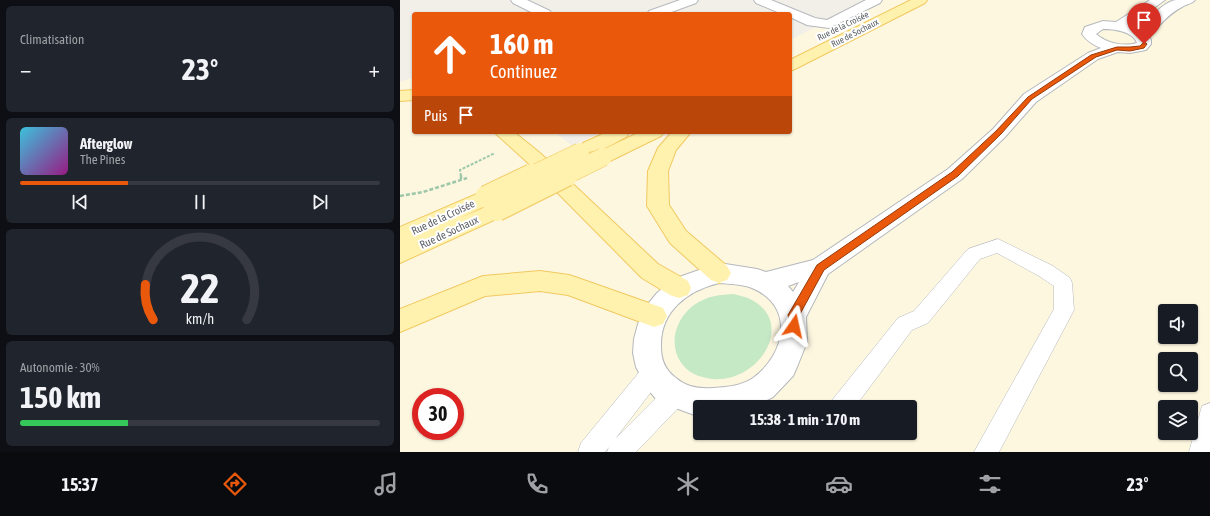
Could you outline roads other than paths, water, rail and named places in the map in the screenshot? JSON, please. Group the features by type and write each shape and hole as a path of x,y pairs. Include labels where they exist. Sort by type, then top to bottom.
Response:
{"main road":[{"name":"Rue de la Croisée","path":"797,48 897,0"},
{"name":"Rue de Sochaux","path":"792,65 921,0"},
{"path":"400,96 412,95"},
{"path":"597,152 620,134"},
{"path":"400,224 492,203 597,152 649,134"},
{"path":"680,134 667,148 658,171 658,206 678,237 719,273"},
{"path":"509,137 533,157 650,271 678,288"},
{"name":"Rue de la Croisée","path":"400,236 492,203"},
{"name":"Rue de Sochaux","path":"400,254 492,203"},
{"path":"400,321 483,286 540,281 568,285 654,316"}],"street":[{"path":"517,0 542,12"},
{"path":"659,12 692,0"},
{"path":"760,0 788,12"},
{"path":"792,14 812,22 829,24 876,0"},
{"path":"1119,26 1159,0"},
{"path":"1141,36 1169,9 1182,1 1189,0"},
{"path":"766,282 820,267 955,174 999,133 1030,98 1095,49 1130,49 1142,47 1144,40 1135,32 1119,26 1107,25 1093,27 1089,34 1095,49"},
{"path":"794,315 820,267"},
{"path":"719,273 736,273 752,276 766,282 778,291 788,302 794,315 796,336 789,359 775,378 752,394 726,403 699,403 675,394 662,385 652,372 647,354 647,334 654,316 664,301 678,288 698,278 719,273"}],"lane":[{"path":"846,400 905,324 922,317 974,254 998,246 1046,271 1063,284 1064,310 986,452"},
{"path":"590,452 652,372"},
{"path":"619,452 675,394"},
{"path":"1201,452 1210,414"}]}
